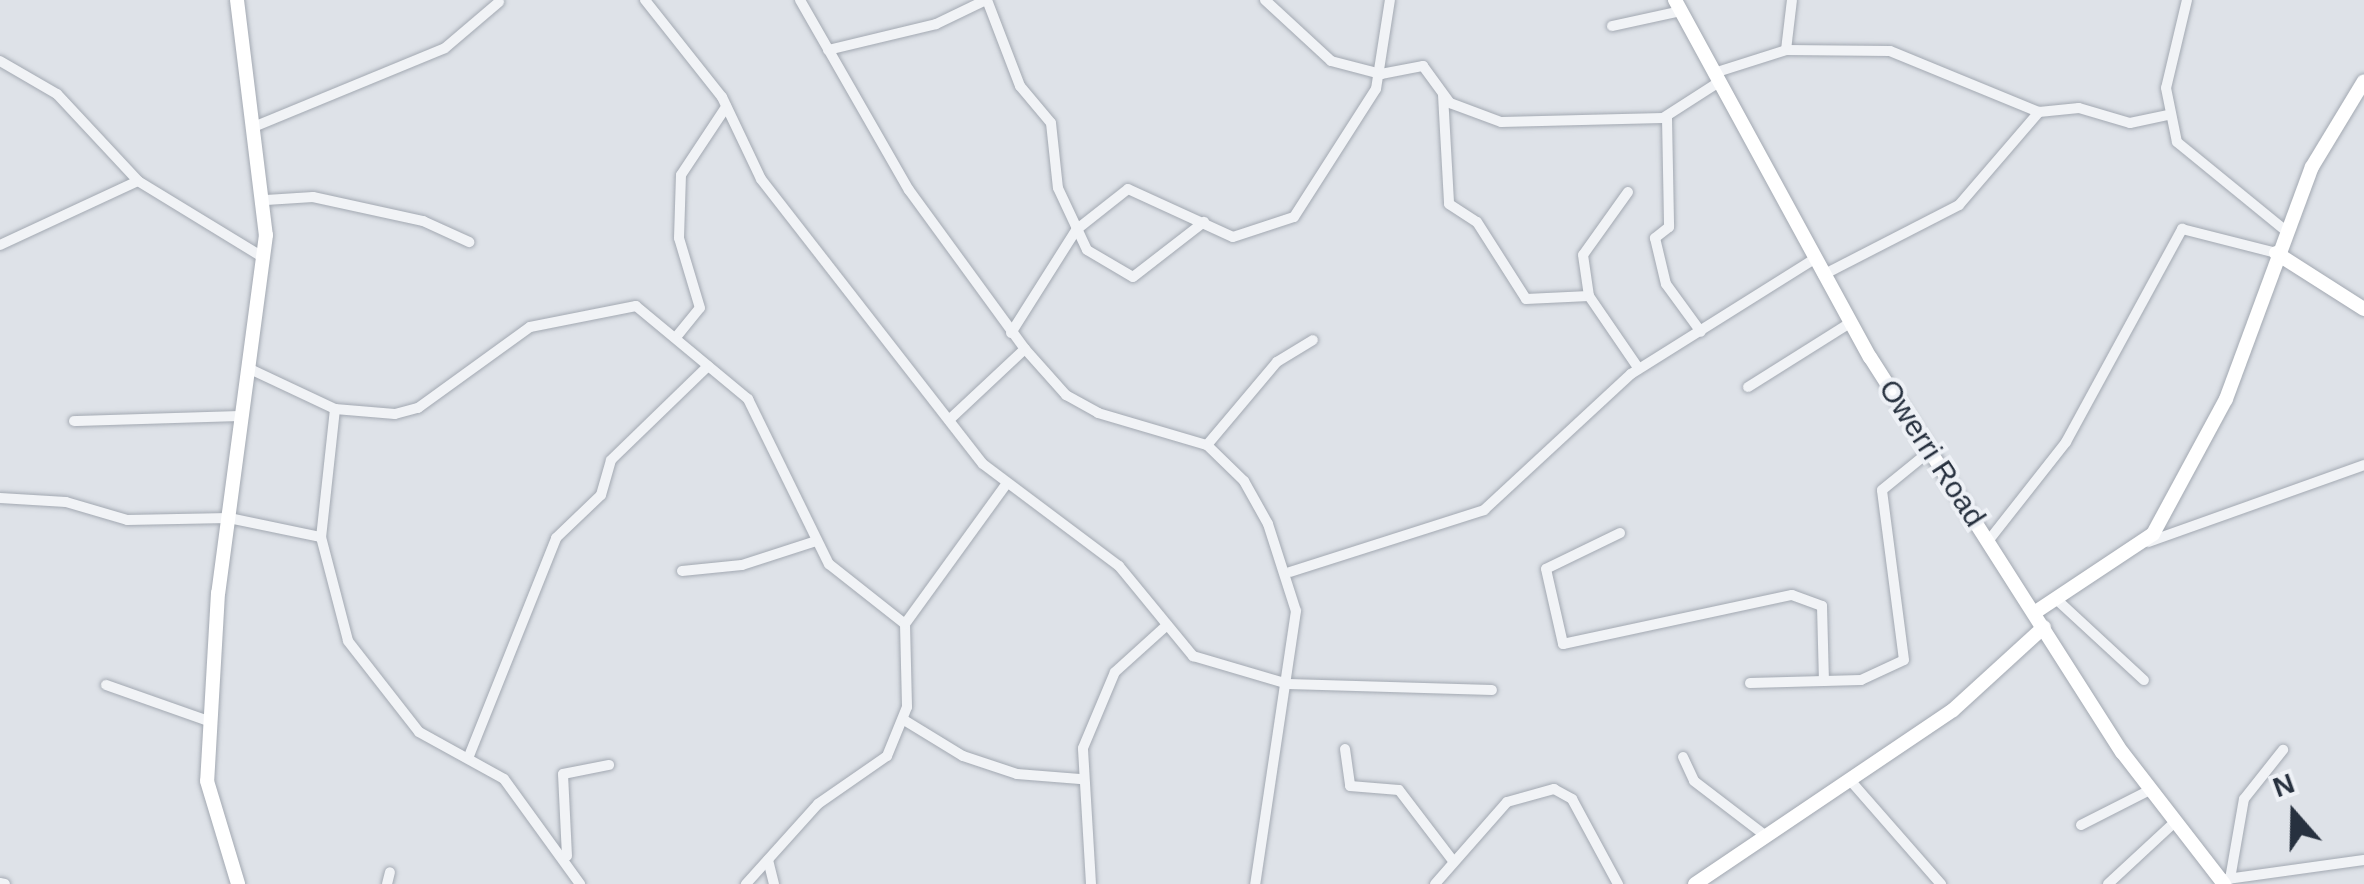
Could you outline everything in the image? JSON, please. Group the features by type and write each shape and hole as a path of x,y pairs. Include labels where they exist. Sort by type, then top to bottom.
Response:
{"street":[{"path":"237,0 266,200 264,258 229,518 208,720 209,801 238,884"},
{"path":"644,0 726,107 760,178 948,420 1007,482 1119,566 1167,625 1206,664 1288,684 1492,690"},
{"path":"800,0 910,190 1010,333 1066,395 1098,412 1207,445 1244,481 1290,572 1296,611 1255,884"},
{"path":"828,50 936,24 987,0 1020,86 1054,131 1058,188 1087,250 1132,278 1204,222"},
{"path":"1265,0 1331,61 1381,74 1423,66 1443,94 1501,122 1667,118 1716,77 1786,50 1890,51 2039,112 2079,108 2130,123 2166,115"},
{"path":"1010,333 1076,230 1136,188 1244,238 1294,217 1381,74 1390,0"},
{"path":"1786,50 1792,0"},
{"path":"2187,0 2169,45 2166,115 2194,162 2284,230"},
{"path":"256,126 445,48 498,2"},
{"path":"1612,26 1678,6"},
{"name":"Owerri Road","path":"1678,6 1850,323 2150,790 2224,881"},
{"path":"0,61 57,94 138,181 264,258"},
{"path":"2147,542 2226,399 2284,230 2364,80"},
{"path":"1443,94 1449,204 1477,222 1526,299 1588,296"},
{"path":"676,336 700,308 679,238 681,175 726,107"},
{"path":"1823,274 1949,213 2039,112"},
{"path":"1667,118 1669,228 1655,238 1666,284 1701,332"},
{"path":"0,245 138,181"},
{"path":"1628,192 1582,247 1588,296 1639,369"},
{"path":"266,200 313,197 423,221 469,242"},
{"path":"1989,540 2066,442 2182,229 2276,253 2364,309"},
{"path":"1290,572 1484,510 1639,369 1814,259"},
{"path":"250,369 336,408 418,408 546,322 636,306 676,336 763,420 816,541 836,572 905,624"},
{"path":"1748,386 1850,323"},
{"path":"1207,445 1277,362 1312,340"},
{"path":"948,420 1025,350"},
{"path":"468,756 556,538 601,495 611,460 708,366"},
{"path":"336,408 321,536 348,641 381,694 419,732 504,778 567,858 580,884"},
{"path":"74,421 243,416"},
{"path":"1750,683 1861,680 1904,660 1882,490 1930,451"},
{"path":"2034,614 2147,542 2364,465"},
{"path":"746,884 818,804 887,756 904,720 905,624 1007,482"},
{"path":"0,498 66,502 118,520 229,518 321,536"},
{"path":"1620,533 1546,570 1563,644 1792,595 1822,606 1824,681"},
{"path":"682,570 742,565 816,541"},
{"path":"2056,598 2144,680"},
{"path":"1091,884 1080,778 1099,699 1167,625"},
{"path":"1695,884 1762,833 1953,710 2044,627"},
{"path":"106,686 208,720"},
{"path":"904,720 963,756 1018,774 1080,778"},
{"path":"1344,749 1350,786 1399,790 1452,861"},
{"path":"2283,750 2244,800 2224,881 2364,860"},
{"path":"1683,757 1694,781 1762,833"},
{"path":"567,858 563,774 609,765"},
{"path":"1849,779 1940,884"},
{"path":"1435,884 1452,861 1519,793 1554,789 1572,799 1618,884"},
{"path":"2081,825 2150,790"},
{"path":"2108,884 2175,822"},
{"path":"768,860 774,884"}]}
